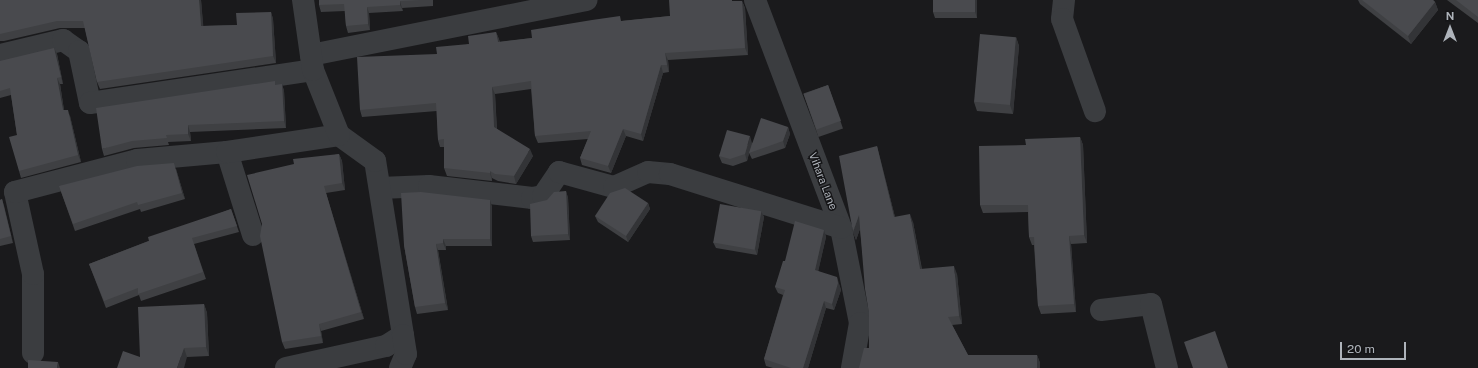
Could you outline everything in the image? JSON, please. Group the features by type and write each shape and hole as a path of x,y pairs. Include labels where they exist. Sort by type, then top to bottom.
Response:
{"street":[{"path":"303,0 312,62 339,135 375,161 406,354 400,368"},
{"path":"0,55 62,40 79,51 90,103 312,62 587,0"},
{"name":"Vihara Lane","path":"755,0 841,228 860,323 852,368"},
{"path":"1064,0 1062,19 1095,111"},
{"path":"33,353 33,274 8,194 137,160 227,152 339,135"},
{"path":"227,152 253,235"},
{"path":"380,188 429,186 532,198 543,196 559,172 614,187 648,172 670,174 841,228"},
{"path":"1100,310 1151,304 1167,368"},
{"path":"286,368 386,346 403,335"}],"building":[{"path":"0,0 199,0 201,26 237,25 236,13 271,12 273,56 97,82 83,21 57,21 0,34"},
{"path":"319,0 420,0 400,1 400,5 367,7 368,24 346,26 344,4 319,5"},
{"path":"669,0 742,1 745,48 665,53 667,65 661,65 641,134 623,129 608,166 580,158 591,131 535,136 531,81 492,87 494,127 530,149 514,176 495,174 490,171 490,173 444,168 444,139 438,140 436,103 360,110 357,57 437,54 436,47 469,44 468,36 496,32 498,42 532,38 531,30 592,20 620,16 621,21 670,16"},
{"path":"933,0 975,0 975,12 933,12"},
{"path":"1362,0 1433,0 1435,2 1408,36"},
{"path":"1456,0 1478,0 1478,17"},
{"path":"980,34 1016,37 1010,105 974,102"},
{"path":"54,48 61,77 57,78 63,110 68,110 78,155 19,171 9,137 17,135 10,88 0,91 0,61"},
{"path":"275,81 275,85 282,84 284,121 188,125 188,134 166,135 167,138 132,141 102,149 96,108"},
{"path":"828,85 841,121 817,130 804,94"},
{"path":"761,118 788,127 783,141 749,153"},
{"path":"727,130 750,136 745,154 730,159 719,156"},
{"path":"1080,137 1084,235 1069,236 1074,304 1038,306 1034,237 1029,237 1028,205 980,205 979,146 1026,145 1025,139"},
{"path":"877,146 894,217 910,214 920,269 954,266 959,316 948,317 968,355 1037,355 1037,368 859,368 864,348 869,348 869,313 865,289 859,215 853,232 839,156"},
{"path":"339,154 342,183 324,186 361,312 319,324 321,336 282,342 260,236 262,224 247,175 294,164 293,159"},
{"path":"174,163 182,193 138,205 137,202 73,224 59,186 137,166"},
{"path":"625,188 648,203 626,236 595,216 610,193"},
{"path":"566,191 568,234 531,236 530,204 547,200 554,192"},
{"path":"421,192 490,200 490,239 443,239 443,243 436,244 445,303 415,307 404,245 401,193"},
{"path":"2,199 11,236 0,239 0,200"},
{"path":"720,204 761,211 755,250 713,242"},
{"path":"231,209 237,226 192,238 203,272 138,294 138,288 104,301 89,264 149,241 148,237"},
{"path":"795,221 824,230 815,270 837,277 838,283 832,304 824,301 803,368 791,368 764,359 785,290 775,287 783,261 785,261"},
{"path":"204,304 206,347 184,348 177,368 117,368 123,351 140,357 138,307"},
{"path":"1215,331 1228,368 1193,368 1184,342"},
{"path":"28,360 58,362 57,368 28,368"}]}
